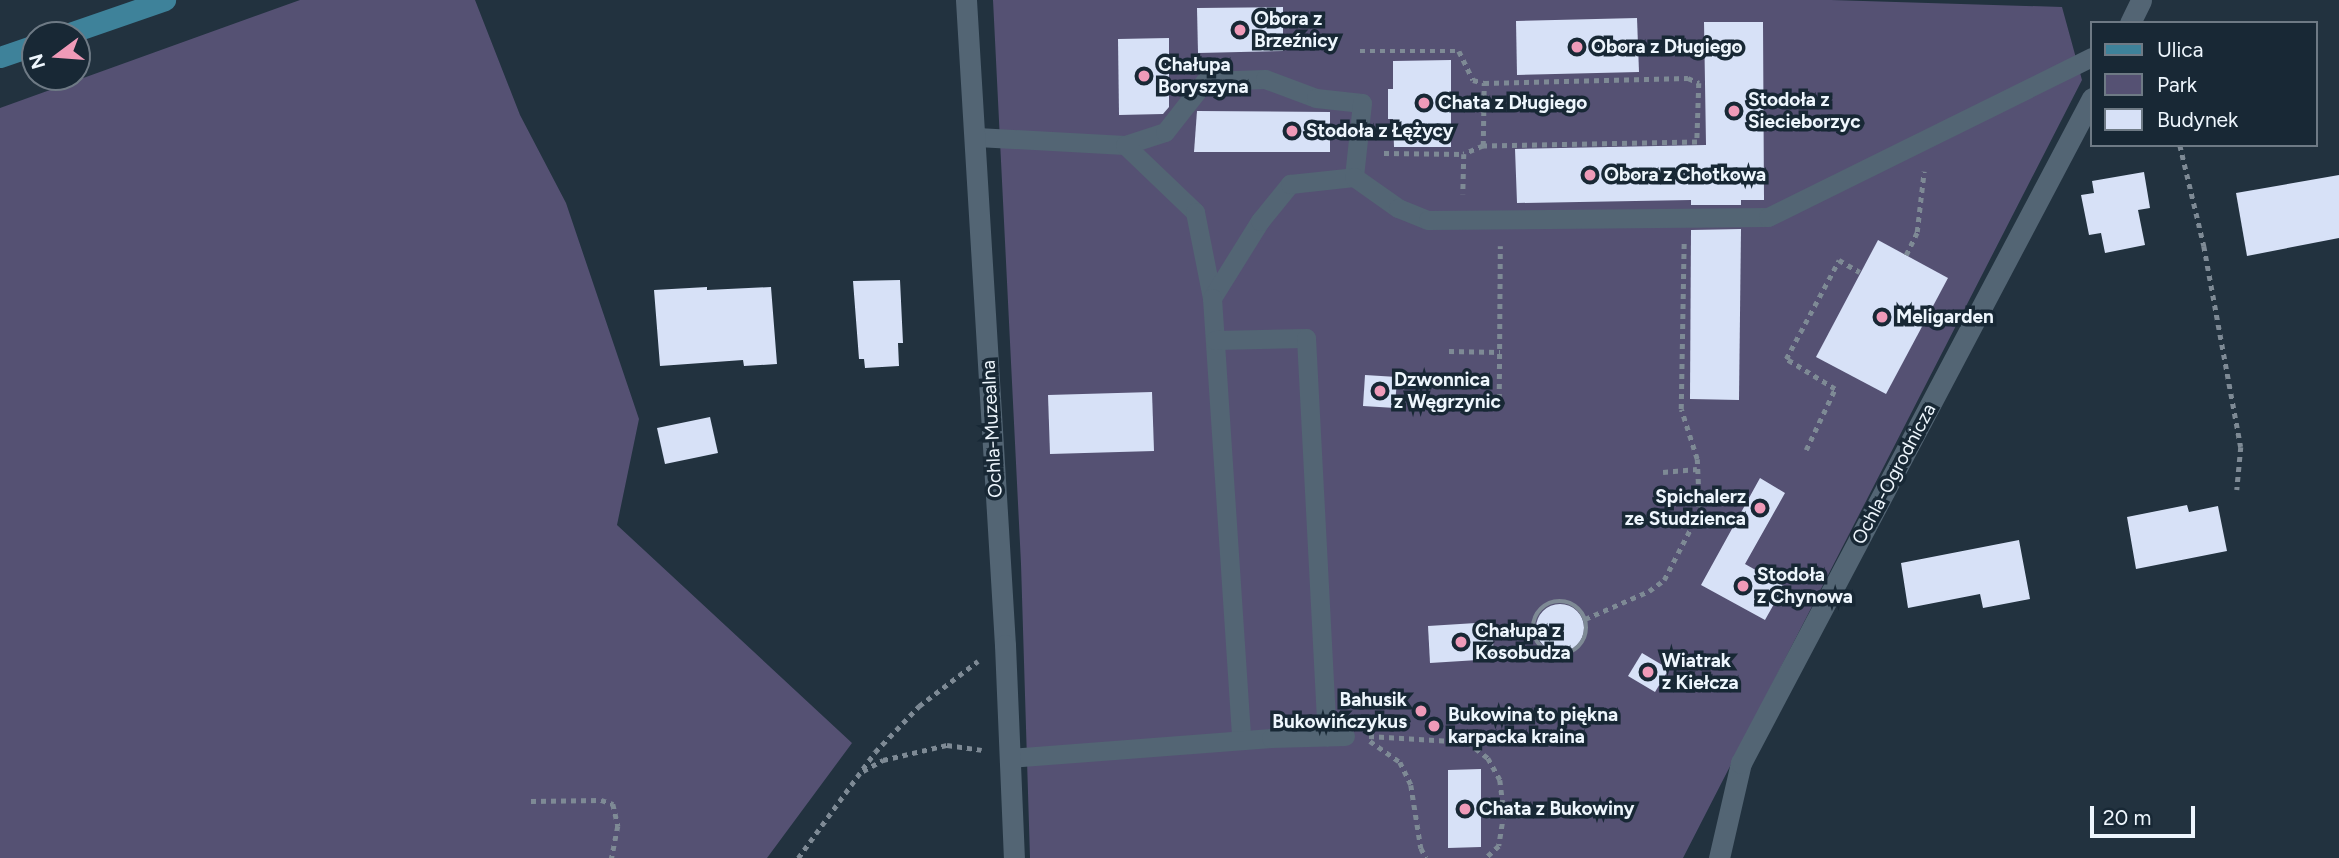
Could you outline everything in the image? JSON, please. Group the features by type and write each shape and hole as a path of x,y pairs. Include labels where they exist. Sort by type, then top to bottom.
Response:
{"street":[{"path":"91,26 165,0"},
{"name":"Ochla-Muzealna","path":"966,0 977,137 1014,858"},
{"path":"2131,21 2141,0"},
{"path":"0,57 21,50"},
{"name":"Ochla-Ogrodnicza","path":"1719,858 1741,763 2090,102"}],"lane":[{"path":"1212,298 1260,222 1290,184 1354,177 1398,208 1428,220 1776,216 2090,58"},
{"path":"977,137 1125,145 1165,132 1205,80 1265,79 1316,98 1362,103 1354,177"},
{"path":"1125,145 1195,212 1212,298 1241,740"},
{"path":"1010,758 1241,740 1336,736 1306,338 1215,340"}],"path":[{"path":"1358,152 1464,154 1483,146 1697,142 1699,83 1688,78 1484,83 1472,80 1459,51 1360,51"},
{"path":"1483,146 1484,83"},
{"path":"1906,255 1917,232 1928,139"},
{"path":"2180,147 2204,246 2241,447 2236,490"},
{"path":"1462,219 1464,154"},
{"path":"1586,619 1649,591 1664,580 1692,526 1699,504 1698,469 1681,409 1684,217"},
{"path":"1499,399 1500,219"},
{"path":"1806,450 1835,390 1786,359 1839,260 1860,272"},
{"path":"1449,351 1500,352"},
{"path":"1663,471 1698,469"},
{"path":"1566,602 1577,608 1586,619 1584,641 1574,651 1553,654 1536,642 1534,622 1545,605 1566,602"},
{"path":"798,858 861,772 919,706 978,661"},
{"path":"1426,858 1421,848 1411,785 1400,762 1360,735 1468,742 1488,758 1500,780 1504,814 1499,846 1486,858"},
{"path":"861,772 883,760 947,745 1010,758"},
{"path":"531,801 601,800 613,804 618,826 612,858"}],"green space":[{"path":"300,0 475,0 520,115 566,203 639,419 617,525 852,743 767,858 0,858 0,108 47,91 91,91 91,75"},
{"path":"993,0 1831,0 2062,7 2082,80 1683,858 1030,858 1021,564"}],"building":[{"name":"Obora z Brzeźnicy","path":"1283,7 1283,51 1198,53 1197,8"},
{"name":"Obora z Długiego","path":"1637,18 1639,72 1517,75 1516,21"},
{"path":"1704,22 1763,22 1764,200 1741,200 1741,205 1691,205 1691,200 1517,203 1515,149 1706,145"},
{"name":"Chałupa Boryszyna","path":"1169,38 1169,107 1163,114 1119,115 1118,39"},
{"name":"Chata z Długiego","path":"1451,60 1451,147 1394,147 1393,119 1388,119 1388,89 1393,89 1393,61"},
{"path":"1197,111 1330,112 1330,152 1194,152"},
{"path":"2144,172 2150,208 2138,210 2145,245 2105,253 2101,233 2089,235 2081,195 2094,193 2092,181"},
{"path":"2339,175 2339,238 2247,256 2236,193"},
{"path":"1741,229 1739,400 1690,399 1691,230"},
{"name":"Meligarden","path":"1878,240 1948,278 1886,394 1816,357"},
{"path":"900,280 903,343 898,343 899,366 865,368 864,359 859,359 853,281"},
{"path":"707,287 707,290 771,287 777,364 744,366 743,360 660,366 654,290"},
{"name":"Dzwonnica z Węgrzynic","path":"1365,375 1397,377 1395,408 1363,406"},
{"path":"1152,392 1154,451 1050,454 1048,395"},
{"path":"710,417 718,453 665,464 657,428"},
{"path":"1760,478 1785,493 1745,564 1784,586 1765,620 1701,585"},
{"path":"2187,505 2189,512 2218,506 2227,551 2136,569 2127,517"},
{"path":"2019,540 2030,599 1983,608 1980,594 1908,608 1901,563"},
{"path":"1560,604 1577,611 1584,628 1577,645 1560,652 1543,645 1536,628 1543,611"},
{"name":"Chałupa z Kosobudza","path":"1492,622 1494,659 1430,663 1428,626"},
{"name":"Wiatrak z Kiełcza","path":"1642,653 1669,669 1655,692 1628,676"},
{"name":"Chata z Bukowiny","path":"1481,769 1481,847 1448,848 1448,770"}],"place":[{"name":"Obora z Brzeźnicy","path":"1240,30"},
{"name":"Obora z Długiego","path":"1577,47"},
{"name":"Chałupa Boryszyna","path":"1144,76"},
{"name":"Chata z Długiego","path":"1424,103"},
{"name":"Stodoła z Siecieborzyc","path":"1734,111"},
{"name":"Stodoła z Łężycy","path":"1292,131"},
{"name":"Obora z Chotkowa","path":"1590,175"},
{"name":"Meligarden","path":"1882,317"},
{"name":"Dzwonnica z Węgrzynic","path":"1380,391"},
{"name":"Spichalerz ze Studzienca","path":"1760,508"},
{"name":"Stodoła z Chynowa","path":"1743,586"},
{"name":"Chałupa z Kosobudza","path":"1461,642"},
{"name":"Wiatrak z Kiełcza","path":"1648,672"},
{"name":"Bahusik Bukowińczykus","path":"1421,711"},
{"name":"Bukowina to piękna karpacka kraina","path":"1434,726"},
{"name":"Chata z Bukowiny","path":"1465,809"}]}
